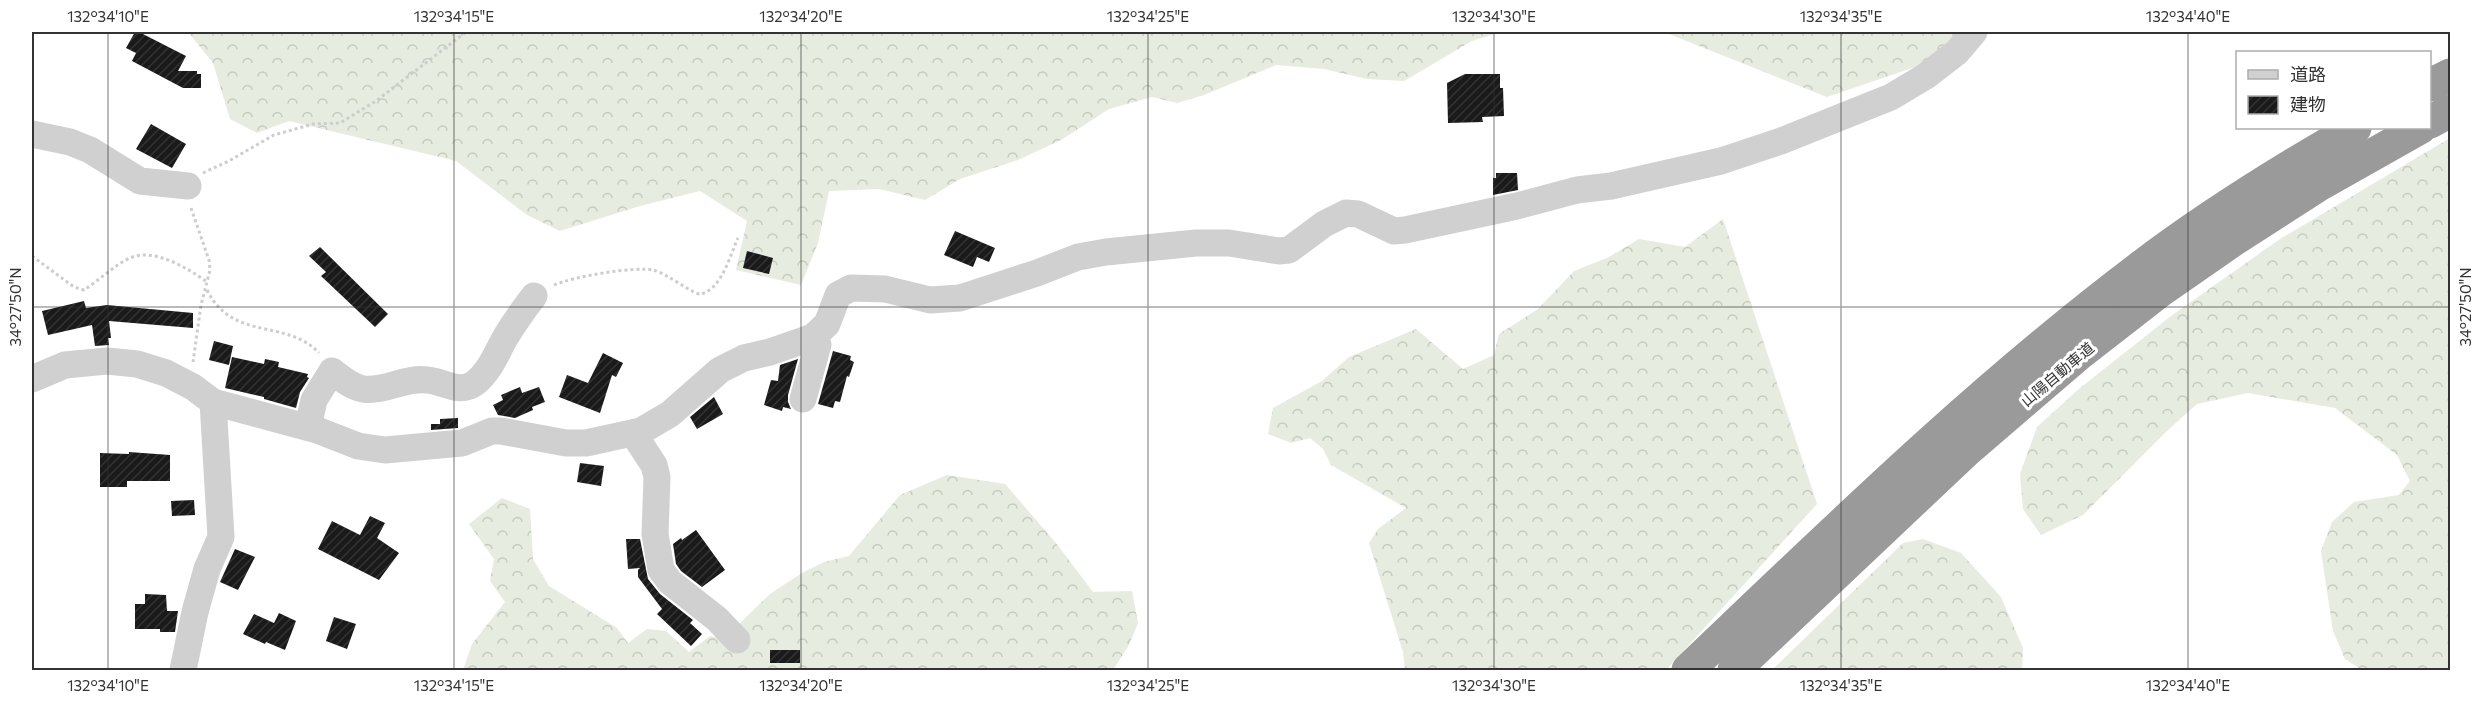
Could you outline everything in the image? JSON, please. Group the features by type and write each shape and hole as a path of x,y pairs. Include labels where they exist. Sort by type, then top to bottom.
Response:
{"highway":[{"path":"2431,85 2451,75"},
{"path":"2431,121 2451,111"},
{"name":"山陽自動車道","path":"1688,670 1947,427 2058,333 2152,259 2302,158 2353,129"},
{"name":"山陽自動車道","path":"1734,670 1966,451 2079,354 2160,291 2232,241 2319,185 2418,129"}],"street":[{"path":"32,379 65,364 107,361 137,364 166,373 203,394 308,427 358,447 385,450 462,443 492,431 501,430 566,443 586,443 633,433 670,414 720,370 744,358 770,352 813,337 827,324 838,295 850,288 885,290 930,300 960,298 1078,257 1114,251 1196,243 1229,243 1253,245 1279,252 1289,250 1324,224 1346,213 1358,214 1394,231 1405,230 1517,206 1577,190 1611,186 1721,161 1781,141 1891,97 1926,76 1949,58 1974,32"},
{"path":"32,134 70,142 90,150 140,181 188,186"},
{"path":"308,427 314,400 332,370 347,383 362,389 378,388 415,379 428,380 458,389 469,388 490,367 515,321 534,296"},
{"path":"803,399 818,345 813,337"},
{"path":"183,670 207,569 221,537 203,394"},
{"path":"633,433 654,465 657,477 655,534 661,570 670,582 717,619 737,640"}],"path":[{"path":"203,394 194,346 206,288 209,260 188,201 188,186 204,172 229,161 274,135 313,124 340,123 376,101 466,32"},
{"path":"534,296 541,290 575,278 650,269 673,278 693,294 699,295 711,289 717,281 738,238"},
{"path":"32,256 75,287 84,290 130,257 143,256 157,257 178,265 207,282"},
{"path":"206,288 214,303 228,317 301,341 317,351 332,370"}],"green space":[{"path":"188,32 1501,32 1472,41 1404,81 1367,79 1324,69 1276,65 1204,95 1177,103 1152,97 1109,109 1061,140 1018,160 960,179 925,200 879,189 829,191 818,243 801,285 736,270 747,221 700,191 640,206 560,231 527,215 456,161 289,121 257,133 230,119 213,63"},
{"path":"1664,32 1992,32 1933,61 1827,97"},
{"path":"2450,138 2450,670 2362,670 2345,659 2333,631 2321,551 2332,522 2354,502 2399,495 2410,481 2397,455 2335,408 2248,393 2197,404 2083,515 2041,535 2023,509 2020,474 2037,427 2080,388 2171,316 2280,239"},
{"path":"1723,219 1817,504 1666,670 1405,670 1403,652 1369,543 1378,529 1406,508 1331,465 1323,449 1310,438 1291,443 1268,434 1273,408 1322,381 1349,357 1416,329 1463,369 1494,355 1499,334 1538,309 1574,271 1609,257 1639,239 1685,247"},
{"path":"947,475 1005,484 1056,543 1093,592 1132,591 1138,623 1129,645 1113,670 463,670 472,644 505,602 490,581 494,559 469,524 502,498 530,509 533,559 549,586 617,628 628,643 647,629 666,631 689,652 710,636 724,639 770,594 802,573 824,562 849,556 900,495"},
{"path":"1923,539 1961,553 2001,597 2023,648 2022,670 1772,670 1903,543"}],"building":[{"path":"135,32 186,56 178,71 197,71 197,74 201,74 201,88 183,88 132,61 136,53 126,48"},
{"path":"1465,74 1500,74 1504,116 1482,117 1483,122 1448,123 1447,83"},
{"path":"151,124 186,144 172,168 136,149"},
{"path":"1496,173 1517,173 1518,190 1493,195 1493,178 1496,178"},
{"path":"955,231 995,248 989,262 977,257 973,267 944,255"},
{"path":"320,247 388,314 375,327 321,276 326,272 309,256"},
{"path":"747,251 773,258 769,274 743,268"},
{"path":"84,301 86,308 107,305 193,313 193,328 109,321 111,338 108,338 109,345 95,346 92,325 48,335 42,311"},
{"path":"214,341 233,346 229,365 209,360"},
{"path":"833,351 851,356 850,360 854,362 849,377 847,376 840,402 835,401 833,408 818,404"},
{"path":"603,353 623,363 616,377 612,375 600,413 559,397 567,375 588,383"},
{"path":"232,357 264,364 265,359 279,362 278,367 308,374 309,378 300,392 296,408 264,399 264,397 225,388"},
{"path":"798,359 788,395 791,409 783,407 782,411 764,405 771,380 778,381 780,365"},
{"path":"520,387 522,393 539,387 545,402 515,418 498,415 493,405 503,400 501,395"},
{"path":"714,397 723,414 697,429 690,417"},
{"path":"458,418 458,428 431,430 431,424 440,424 440,419"},
{"path":"129,452 170,455 170,481 127,481 127,487 100,487 100,453 129,454"},
{"path":"580,463 604,466 601,486 577,482"},
{"path":"194,500 195,515 172,516 171,501"},
{"path":"370,516 385,523 377,538 399,553 379,580 318,549 332,521 360,535"},
{"path":"696,530 725,570 702,587 681,571 676,564 673,544"},
{"path":"626,539 640,539 648,579 660,594 693,620 690,623 702,634 691,646 657,614 662,609 638,577 640,568 628,569"},
{"path":"235,549 255,557 238,590 220,582"},
{"path":"145,594 166,595 167,611 178,611 175,632 160,632 160,629 135,629 135,604 145,604"},
{"path":"279,613 296,621 285,650 243,634 254,614 274,623"},
{"path":"334,617 356,624 347,649 326,641"},
{"path":"770,650 800,650 800,663 770,663"}]}
